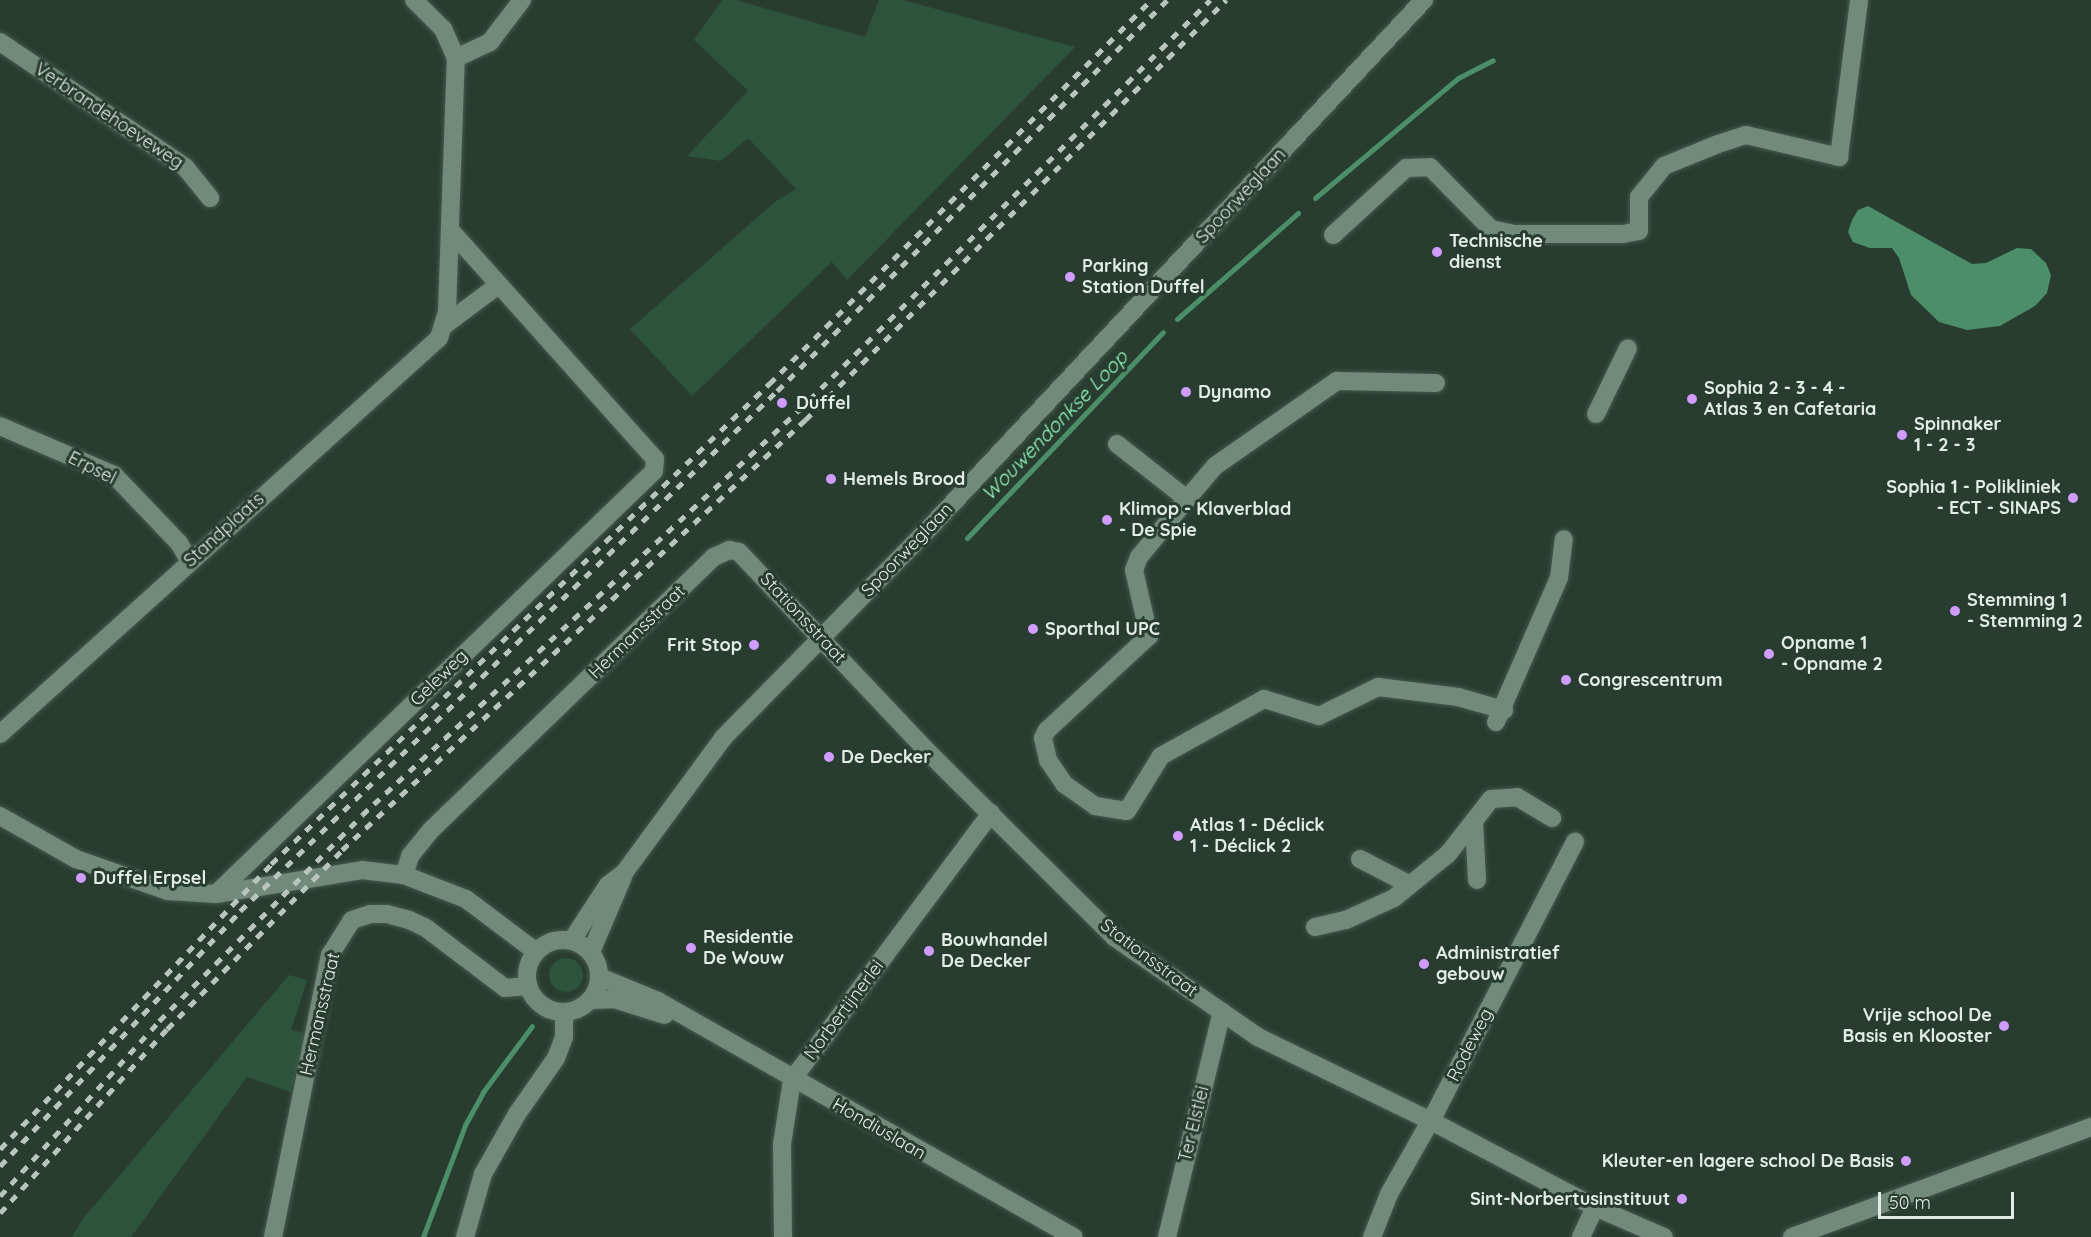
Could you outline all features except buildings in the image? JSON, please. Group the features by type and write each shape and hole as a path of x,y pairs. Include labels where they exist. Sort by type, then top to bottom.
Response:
{"street":[{"path":"414,0 443,29 456,58 445,325"},
{"path":"456,58 490,42 522,0"},
{"name":"Spoorweglaan","path":"591,952 624,873 723,738 934,523 1424,0"},
{"path":"1334,235 1406,168 1430,166 1491,229 1514,234 1623,234 1639,231 1640,197 1664,166 1718,144 1746,135 1839,157 1859,0"},
{"name":"Verbrandehoeveweg","path":"0,42 185,167 210,198"},
{"path":"450,230 497,286"},
{"name":"Standplaats","path":"0,734 189,560 430,347 445,325 497,286"},
{"name":"Geleweg","path":"216,894 654,471 655,459 497,286"},
{"path":"1596,414 1628,348"},
{"path":"1436,382 1337,381 1215,466 1139,557 1134,570 1149,636 1047,730 1043,738 1048,760 1064,784 1095,806 1127,811 1161,756 1264,699 1319,716 1378,687 1458,697 1500,716 1559,578 1564,539"},
{"name":"Erpsel","path":"0,426 114,475 179,543 189,560"},
{"path":"1117,444 1187,499"},
{"name":"Stationsstraat","path":"729,550 739,552 752,564 920,743 1114,937 1258,1037 1431,1121 1595,1207 1664,1237"},
{"name":"Hermansstraat","path":"404,875 410,856 444,818 714,557 729,550"},
{"path":"1316,927 1346,920 1394,898 1448,854 1491,799 1517,797 1552,818"},
{"name":"Norbertijnerlei","path":"783,1237 782,1144 792,1080 991,813"},
{"path":"0,816 76,859 132,882 168,891 216,894 280,886 362,870 404,875 466,899 535,951"},
{"path":"1474,821 1477,880"},
{"name":"Rodeweg","path":"1372,1237 1389,1194 1431,1121 1575,842"},
{"path":"1360,860 1410,885"},
{"name":"Spoorweglaan","path":"572,940 608,885 624,873"},
{"name":"Hermansstraat","path":"273,1237 330,955 352,920 370,914 387,914 409,920 426,928 505,988 528,986"},
{"path":"465,1237 488,1166 556,1058 564,1037 564,1013 548,1009 535,999 528,986 527,969 535,951 550,941 572,940 591,952 600,977 591,1000"},
{"name":"Hondiuslaan","path":"600,977 658,1001 792,1080 1074,1237"},
{"name":"Hondiuslaan","path":"564,1013 591,1000 614,999 687,1020"},
{"name":"Ter Elstlei","path":"1167,1237 1222,1012"},
{"path":"1792,1237 1811,1234 2091,1127"},
{"path":"1581,1237 1595,1207"}],"shaded area":[{"path":"722,0 736,0 865,37 879,0 903,0 1075,47 847,280 832,262 692,396 630,329 776,201 796,189 748,138 721,161 687,156 748,91 694,40"},
{"path":"1868,206 1972,264 1986,263 2017,248 2031,249 2046,263 2051,275 2047,293 2035,306 2000,326 1967,330 1939,322 1911,295 1899,258 1892,248 1870,248 1853,242 1848,232 1852,220 1858,210"},
{"path":"566,958 578,963 583,975 578,987 566,992 554,987 549,975 554,963"},
{"path":"289,975 307,980 291,1030 306,1033 291,1092 247,1077 131,1237 72,1237 82,1220"}],"waterway":[{"name":"Wouwendonkse Loop","path":"1315,198 1458,78 1493,60"},
{"name":"Wouwendonkse Loop","path":"1177,319 1298,213"},
{"name":"Wouwendonkse Loop","path":"967,538 1163,332"},
{"name":"Wouwendonkse Loop","path":"423,1237 465,1125 483,1092 532,1026"}],"railway":[{"path":"0,1149 271,864 769,384 1151,0"},
{"path":"0,1166 240,911 777,391 1167,0"},
{"path":"0,1196 159,1021 362,815 798,411 1210,0"},
{"path":"0,1213 167,1029 342,850 805,420 1226,0"}],"place":[{"name":"Technische dienst","path":"1437,252"},
{"name":"Parking Station Duffel","path":"1070,277"},
{"name":"Dynamo","path":"1186,392"},
{"name":"Sophia 2 - 3 - 4 - Atlas 3 en Cafetaria","path":"1692,399"},
{"name":"Duffel","path":"782,403"},
{"name":"Spinnaker 1 - 2 - 3","path":"1902,435"},
{"name":"Hemels Brood","path":"831,479"},
{"name":"Sophia 1 - Polikliniek - ECT - SINAPS","path":"2073,498"},
{"name":"Klimop - Klaverblad - De Spie","path":"1107,520"},
{"name":"Stemming 1 - Stemming 2","path":"1955,611"},
{"name":"Sporthal UPC","path":"1033,629"},
{"name":"Frit Stop","path":"754,645"},
{"name":"Opname 1 - Opname 2","path":"1769,654"},
{"name":"Congrescentrum","path":"1566,680"},
{"name":"De Decker","path":"829,757"},
{"name":"Atlas 1 - Déclick 1 - Déclick 2","path":"1178,836"},
{"name":"Duffel Erpsel","path":"81,878"},
{"name":"Residentie De Wouw","path":"691,948"},
{"name":"Bouwhandel De Decker","path":"929,951"},
{"name":"Administratief gebouw","path":"1424,964"},
{"name":"Vrije school De Basis en Klooster","path":"2004,1026"},
{"name":"Kleuter-en lagere school De Basis","path":"1906,1161"},
{"name":"Sint-Norbertusinstituut","path":"1682,1199"}]}
